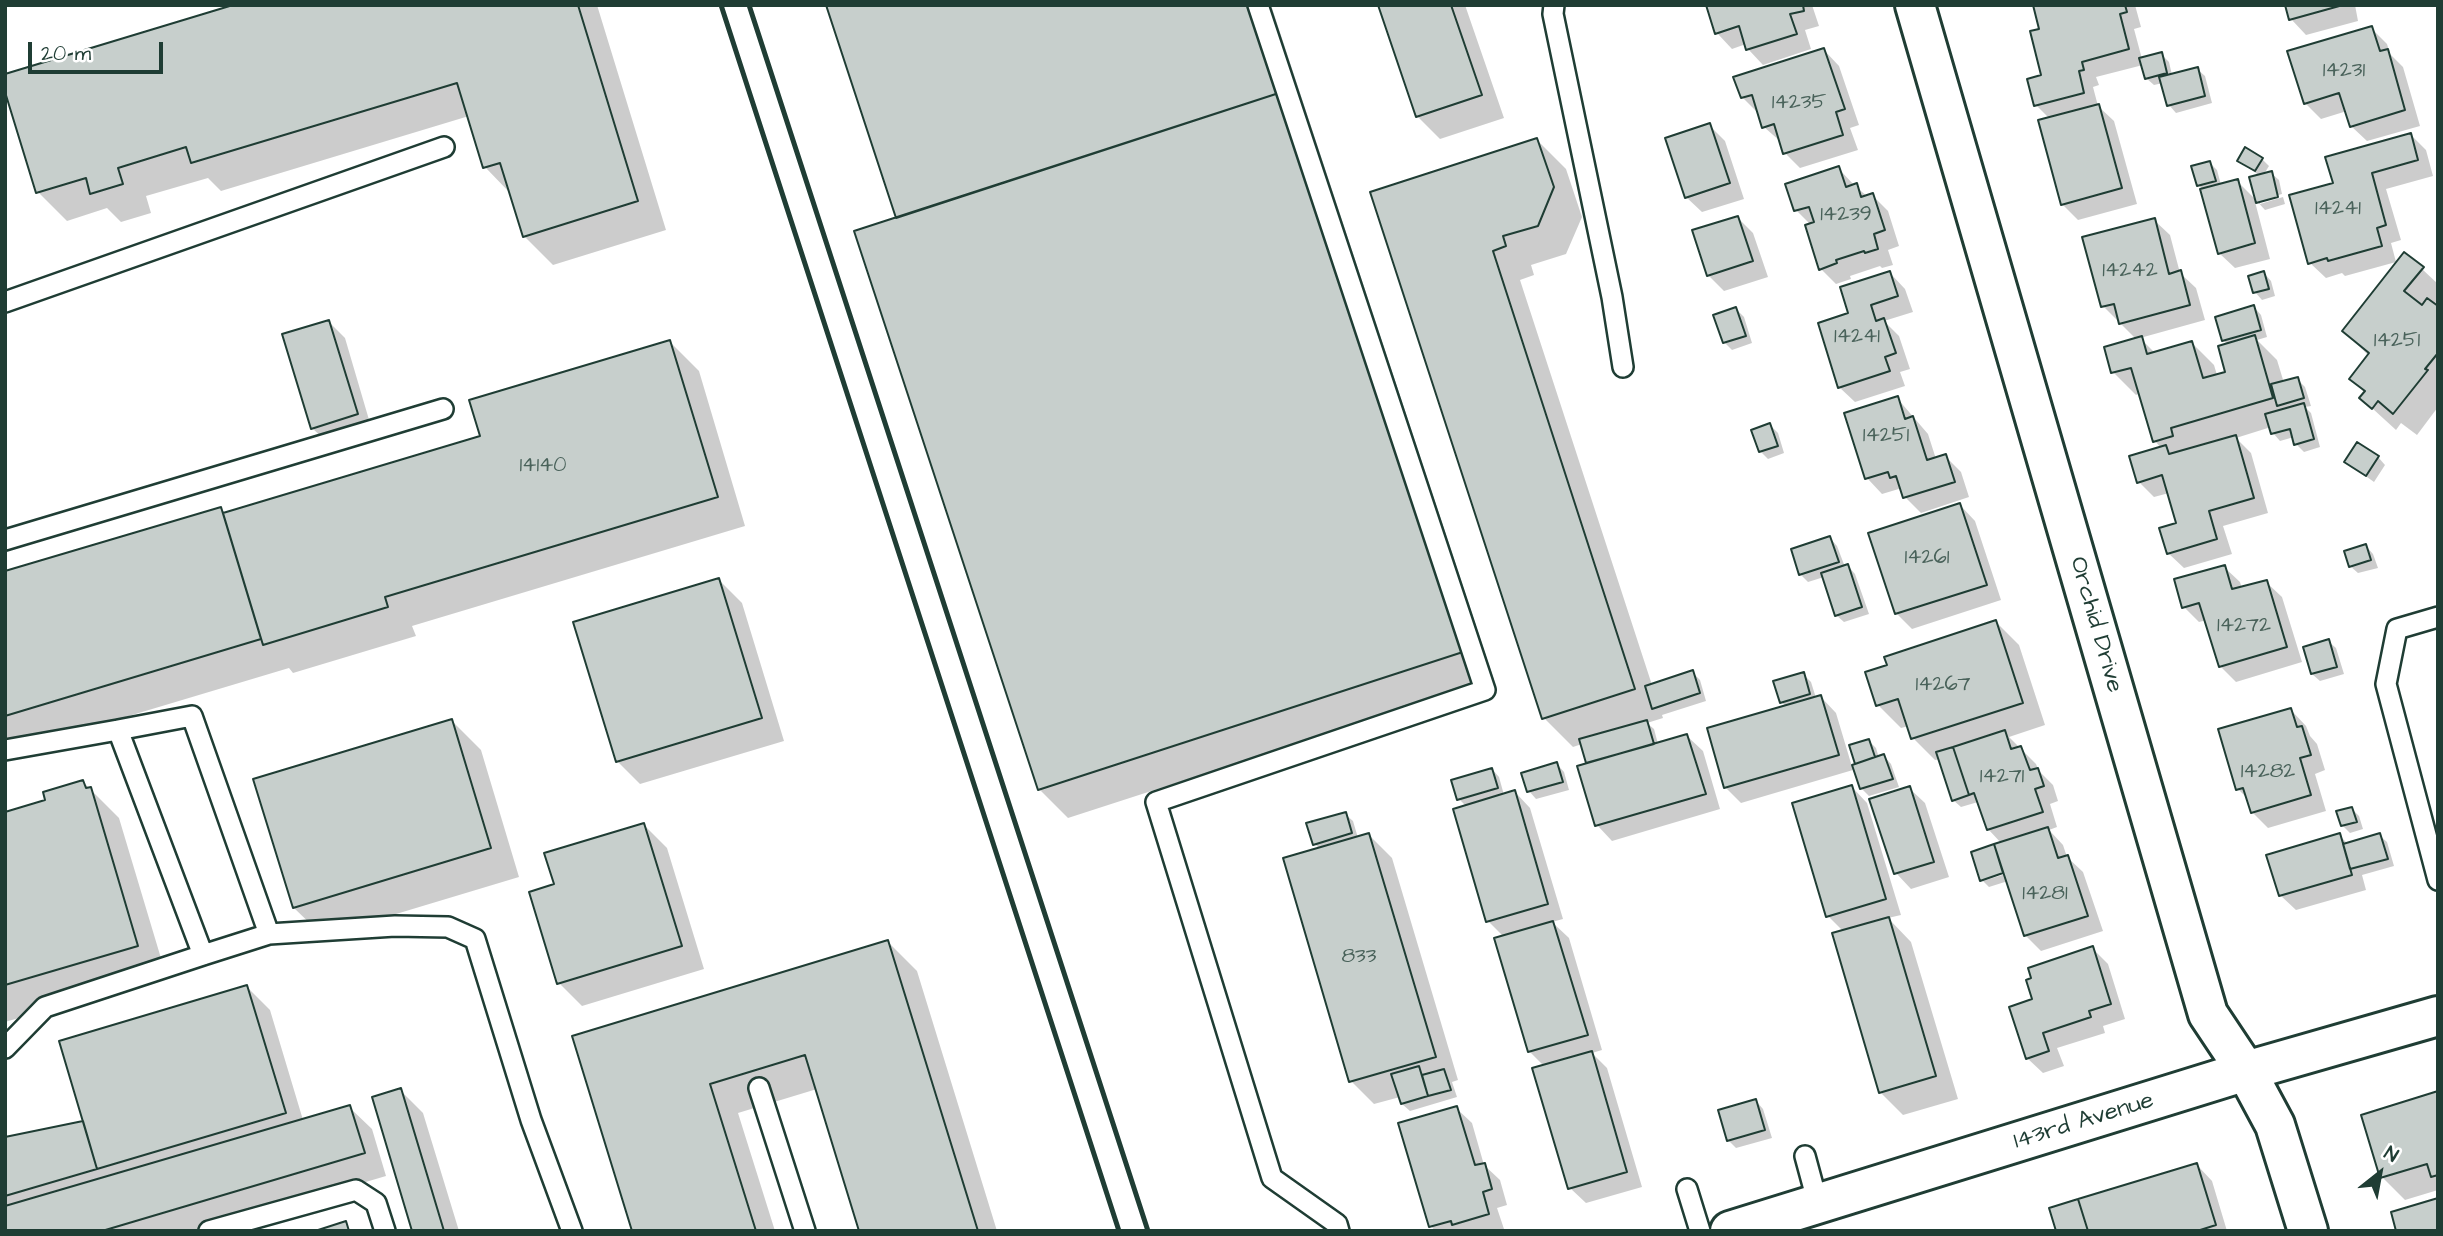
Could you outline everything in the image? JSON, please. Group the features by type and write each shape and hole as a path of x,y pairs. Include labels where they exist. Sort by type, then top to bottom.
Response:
{"street":[{"name":"Orchid Drive","path":"1915,5 2208,1014 2246,1071 2276,1125 2308,1231"},
{"name":"143rd Avenue","path":"1732,1230 2246,1071 2438,1016"}],"lane":[{"path":"1258,5 1485,690 1156,802 1272,1178 1337,1224 1339,1231"},
{"path":"1555,5 1553,14 1612,297 1623,367"},
{"path":"5,302 444,147"},
{"path":"5,540 443,409"},
{"path":"2438,617 2397,629 2386,684 2438,880"},
{"path":"5,750 192,716 269,934"},
{"path":"118,730 203,955"},
{"path":"5,1048 45,1007 269,934 395,926 448,927 475,939 531,1120 572,1231"},
{"path":"759,1088 805,1231"},
{"path":"1805,1156 1818,1204"},
{"path":"209,1231 356,1189 376,1203 385,1231"},
{"path":"1688,1189 1700,1231"}],"building":[{"path":"233,5 578,5 638,201 523,237 500,163 483,168 457,83 191,163 186,147 118,168 123,184 90,194 86,178 36,193 5,92 5,74"},
{"path":"826,5 1253,5 1282,92 896,218"},
{"path":"1378,5 1451,5 1482,95 1416,117"},
{"path":"1706,5 1803,5 1804,11 1790,14 1797,34 1746,50 1739,26 1715,34"},
{"path":"2033,5 2125,5 2127,12 2120,14 2129,49 2082,62 2084,70 2079,71 2084,93 2034,106 2027,79 2041,75 2030,31 2039,29"},
{"path":"2285,5 2343,5 2289,20"},
{"path":"2372,26 2380,51 2388,49 2405,110 2350,127 2339,93 2304,104 2287,51"},
{"path":"1824,48 1845,109 1836,112 1843,135 1783,154 1774,124 1762,128 1752,95 1741,98 1733,77"},
{"path":"2162,52 2167,73 2145,79 2139,58"},
{"path":"2198,67 2205,96 2167,106 2159,77"},
{"path":"1282,92 1466,651 1038,790 854,231"},
{"path":"2099,104 2122,188 2061,205 2038,120"},
{"path":"1710,123 1730,183 1685,198 1665,138"},
{"path":"2411,133 2418,160 2372,173 2386,225 2377,228 2382,246 2308,264 2289,195 2333,183 2325,157"},
{"path":"1537,138 1554,187 1538,226 1503,236 1506,246 1493,251 1635,689 1542,719 1370,192"},
{"path":"2245,147 2263,158 2255,171 2237,161"},
{"path":"2210,161 2216,181 2197,186 2191,166"},
{"path":"1839,166 1846,187 1857,183 1861,197 1873,193 1885,230 1874,234 1878,249 1836,260 1837,263 1819,270 1805,225 1814,222 1809,207 1794,211 1785,184"},
{"path":"2272,171 2278,197 2256,203 2249,177"},
{"path":"2238,179 2255,243 2218,254 2200,189"},
{"path":"1738,216 1753,261 1707,276 1692,230"},
{"path":"2155,218 2169,274 2181,270 2190,305 2119,324 2114,304 2101,307 2082,237"},
{"path":"2404,252 2424,267 2404,291 2422,305 2427,298 2438,306 2438,353 2393,414 2378,401 2372,409 2359,398 2365,391 2349,379 2369,353 2342,331"},
{"path":"1890,271 1898,296 1871,305 1876,321 1884,318 1896,353 1885,357 1890,371 1838,388 1818,323 1848,313 1840,287"},
{"path":"2264,271 2269,289 2253,293 2248,276"},
{"path":"2254,305 2261,330 2222,341 2215,317"},
{"path":"1736,307 1746,336 1723,343 1713,315"},
{"path":"329,320 358,414 311,429 282,334"},
{"path":"2255,335 2273,398 2171,428 2173,436 2153,442 2131,368 2111,373 2104,347 2142,336 2147,354 2192,341 2203,378 2225,372 2218,346"},
{"path":"670,340 718,497 385,597 388,607 263,645 223,513 480,436 469,400"},
{"path":"2298,377 2304,398 2277,406 2271,384"},
{"path":"1898,396 1905,419 1913,416 1927,460 1946,454 1955,482 1903,498 1896,476 1890,478 1888,472 1865,479 1844,413"},
{"path":"2304,403 2314,439 2294,445 2290,429 2271,434 2265,414"},
{"path":"1770,423 1778,446 1759,452 1751,430"},
{"path":"2236,435 2254,498 2209,511 2217,539 2167,554 2159,528 2176,523 2162,475 2137,483 2129,456 2166,445 2169,454"},
{"path":"2357,442 2379,456 2366,476 2344,462"},
{"path":"1960,503 1987,585 1895,614 1868,533"},
{"path":"221,507 261,639 5,716 5,571"},
{"path":"1830,536 1839,562 1799,575 1791,549"},
{"path":"2366,544 2371,560 2349,567 2344,551"},
{"path":"1848,564 1862,607 1835,616 1821,573"},
{"path":"2225,565 2232,589 2267,580 2287,647 2219,667 2199,603 2182,608 2174,579"},
{"path":"719,578 762,718 616,762 573,622"},
{"path":"1996,620 2023,703 1911,739 1898,699 1876,706 1865,672 1887,665 1884,657"},
{"path":"2329,639 2337,667 2311,674 2303,647"},
{"path":"1693,670 1700,693 1652,709 1645,686"},
{"path":"1804,672 1810,694 1780,703 1773,681"},
{"path":"1821,695 1839,755 1724,788 1707,728"},
{"path":"2291,708 2297,727 2302,726 2311,755 2300,758 2311,795 2251,813 2243,788 2236,790 2218,729"},
{"path":"452,719 491,848 293,908 253,779"},
{"path":"1647,720 1654,744 1586,763 1579,739"},
{"path":"2005,730 2011,749 2021,746 2030,770 2038,768 2044,786 2035,789 2043,812 1987,830 1974,793 1969,795 1953,747"},
{"path":"1687,734 1706,794 1595,826 1577,766"},
{"path":"1869,739 1875,757 1855,764 1849,745"},
{"path":"1953,747 1969,795 1952,801 1936,752"},
{"path":"1884,754 1893,779 1860,789 1852,765"},
{"path":"1557,762 1563,782 1527,792 1521,773"},
{"path":"1492,768 1498,788 1457,800 1451,780"},
{"path":"83,780 86,788 91,787 138,946 5,985 5,812 45,800 43,792"},
{"path":"1852,785 1886,899 1826,917 1792,803"},
{"path":"1910,786 1934,862 1894,874 1869,799"},
{"path":"1515,790 1548,904 1486,922 1453,809"},
{"path":"2352,807 2357,822 2341,826 2336,811"},
{"path":"1346,812 1352,833 1313,845 1306,823"},
{"path":"644,823 682,946 557,984 529,892 554,884 544,853"},
{"path":"2048,827 2058,858 2068,855 2088,916 2024,936 1994,844"},
{"path":"1369,833 1436,1057 1349,1082 1283,858"},
{"path":"2340,833 2352,875 2279,896 2266,855"},
{"path":"2380,833 2388,859 2350,869 2343,844"},
{"path":"1994,844 2003,873 1980,881 1971,852"},
{"path":"1889,917 1936,1076 1879,1093 1832,933"},
{"path":"1553,921 1588,1035 1528,1052 1494,938"},
{"path":"888,940 978,1231 859,1231 805,1055 710,1084 756,1231 632,1231 572,1036"},
{"path":"2093,946 2111,1004 2089,1011 2091,1017 2043,1033 2049,1051 2026,1059 2009,1007 2032,999 2026,980 2031,978 2028,968"},
{"path":"247,985 286,1113 97,1169 59,1041"},
{"path":"1592,1051 1627,1172 1568,1189 1532,1068"},
{"path":"1419,1066 1428,1096 1401,1104 1391,1074"},
{"path":"1444,1069 1451,1090 1428,1096 1422,1075"},
{"path":"401,1088 444,1231 412,1231 372,1097"},
{"path":"2438,1091 2438,1175 2431,1177 2427,1164 2380,1178 2361,1115"},
{"path":"1756,1099 1765,1130 1727,1141 1718,1110"},
{"path":"350,1105 365,1153 102,1231 5,1231 5,1206"},
{"path":"1457,1106 1475,1165 1485,1163 1492,1189 1483,1192 1489,1214 1452,1225 1451,1221 1429,1227 1398,1123"},
{"path":"83,1121 97,1169 5,1196 5,1137"},
{"path":"2197,1163 2216,1225 2197,1231 2088,1231 2078,1199"},
{"path":"2438,1198 2438,1231 2396,1231 2391,1212"},
{"path":"2078,1199 2088,1231 2056,1231 2049,1208"},
{"path":"346,1221 349,1231 315,1231"}],"railway":[{"path":"721,5 1119,1231"},
{"path":"749,5 1148,1231"}]}
